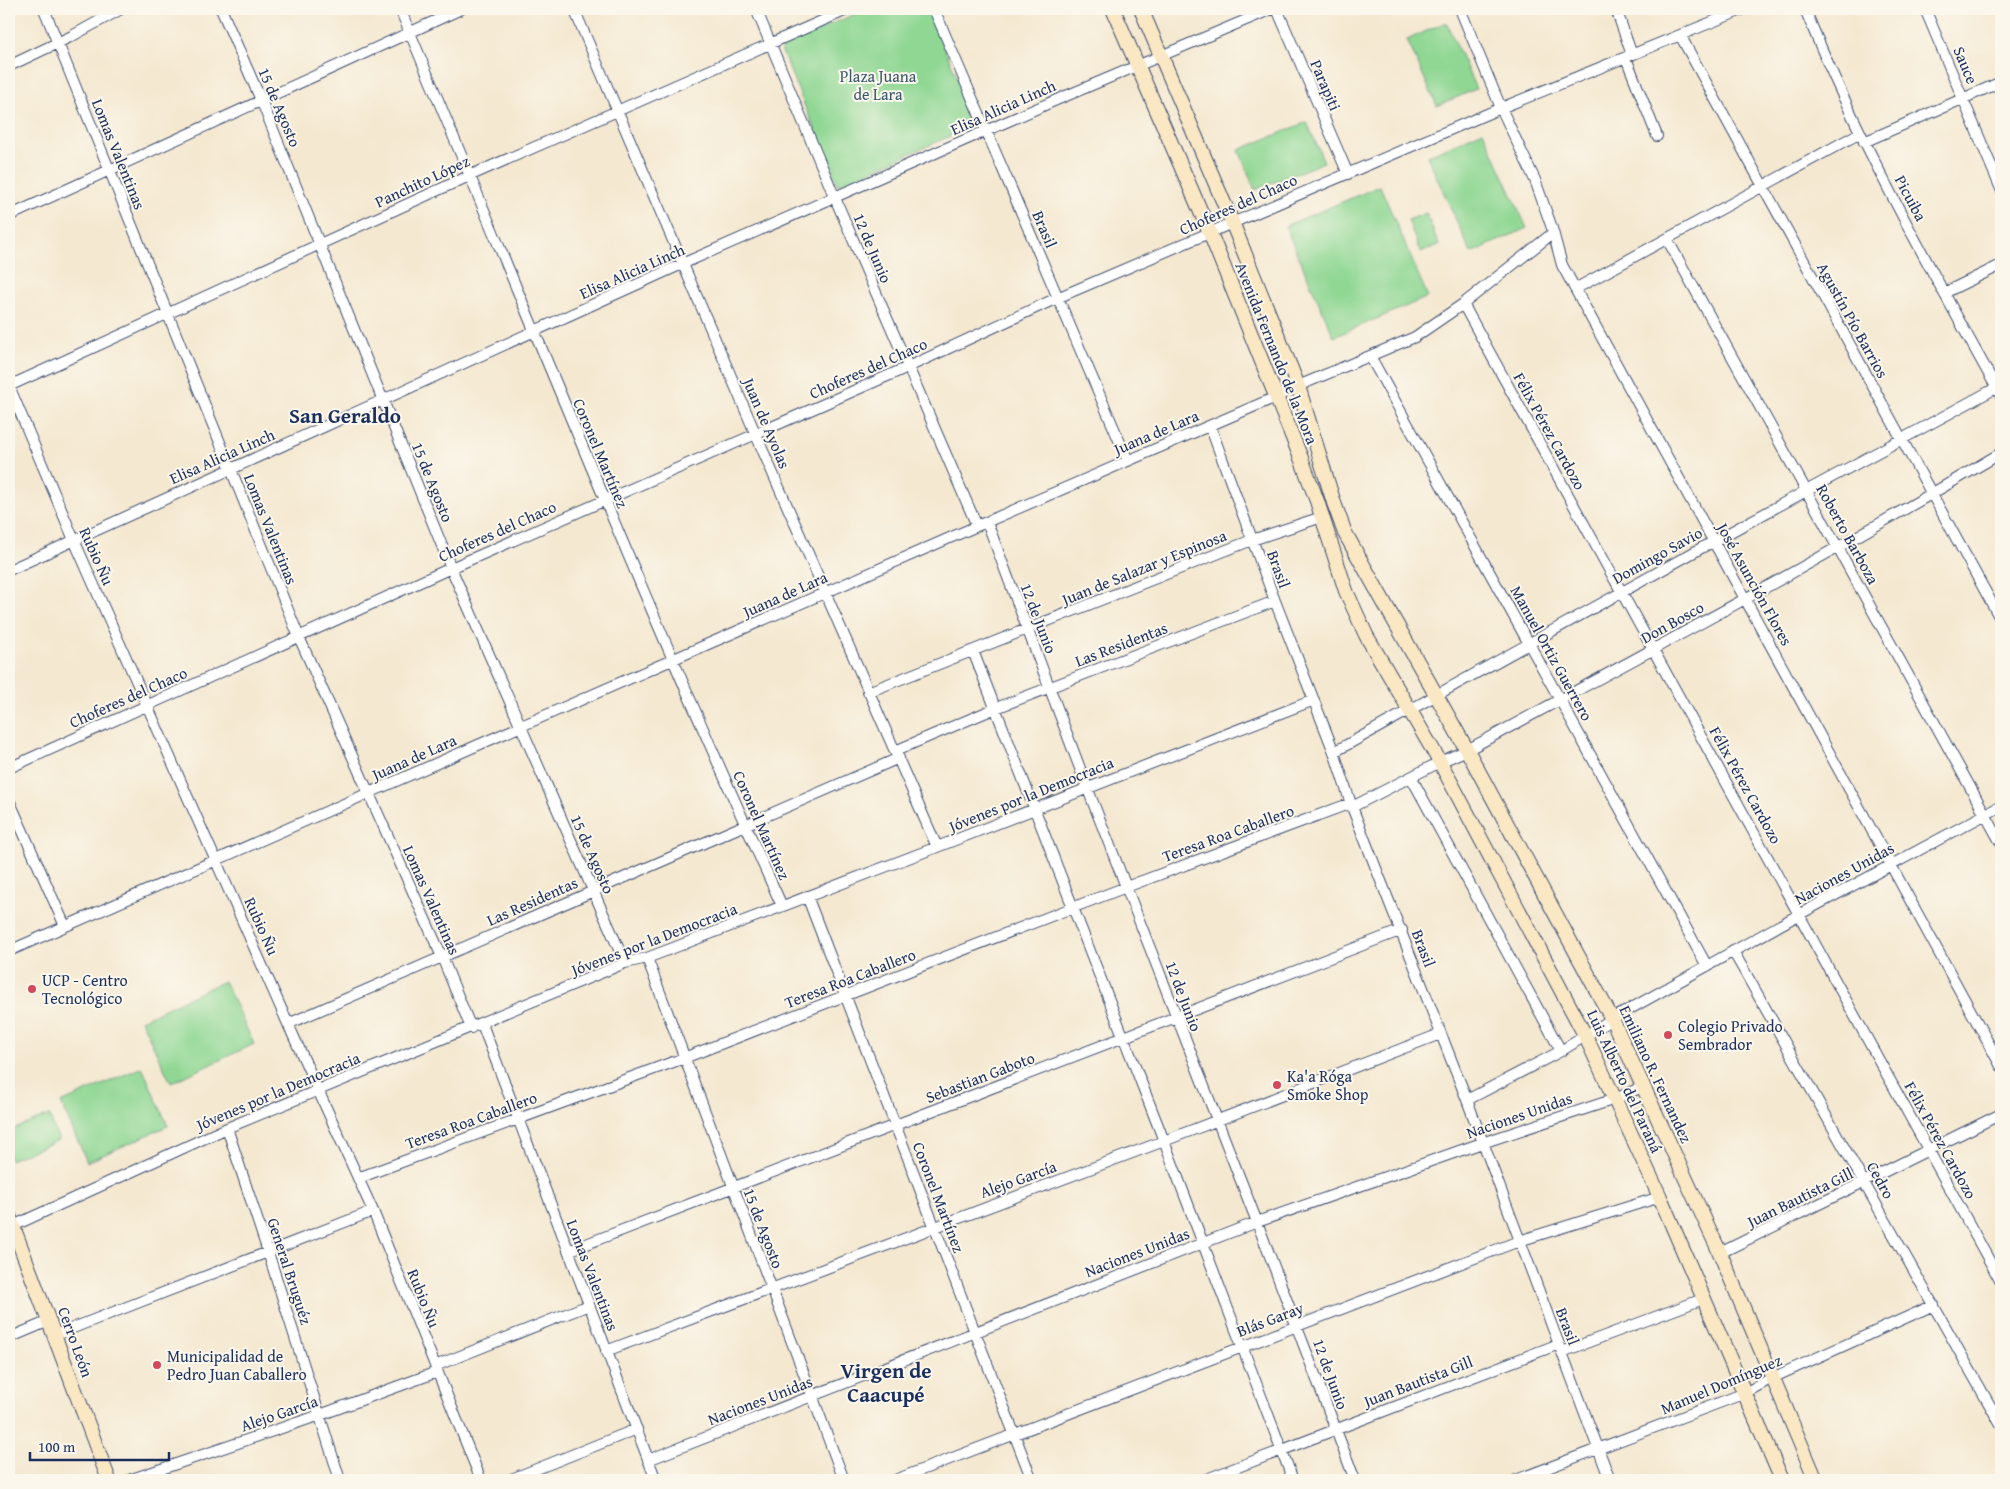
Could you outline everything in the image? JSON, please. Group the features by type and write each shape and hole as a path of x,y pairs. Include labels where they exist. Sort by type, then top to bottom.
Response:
{"main road":[{"name":"Avenida Fernando de la Mora","path":"1113,9 1136,66 1210,233 1301,458 1346,591 1366,634 1410,708"},
{"name":"Avenida Fernando de la Mora","path":"1141,9 1232,222 1298,386 1334,503 1346,533 1436,695"},
{"name":"Emiliano R. Fernandez","path":"1436,695 1612,1019 1720,1253 1816,1480"},
{"name":"Luis Alberto del Paraná","path":"1410,708 1586,1036 1660,1197 1782,1480"},
{"name":"Cerro León","path":"11,1221 109,1480"}],"street":[{"name":"Lomas Valentinas","path":"44,9 298,637 442,957 471,1028"},
{"path":"9,66 58,43 121,9"},
{"name":"15 de Agosto","path":"221,9 261,100 451,568 624,963"},
{"name":"Coronel Martínez","path":"400,9 604,501 745,826 782,906"},
{"path":"9,216 461,9"},
{"name":"Juan de Ayolas","path":"574,9 682,264 937,847"},
{"name":"12 de Junio","path":"756,9 835,198 977,526"},
{"name":"Panchito López","path":"9,386 469,176 849,9"},
{"name":"Brasil","path":"934,9 1128,461"},
{"name":"Elisa Alicia Linch","path":"9,570 682,264 987,130 1272,9"},
{"name":"Parapiti","path":"1277,9 1348,174"},
{"name":"José Asunción Flores","path":"1460,9 1501,108 1535,180 1562,266 1892,864 2001,1066"},
{"path":"1616,9 1629,56 1658,136"},
{"name":"Choferes del Chaco","path":"9,768 451,568 908,367 1057,298 1501,108 1744,9"},
{"name":"Picuiba","path":"1805,9 1830,71 1862,137 1944,293 1999,392"},
{"name":"Sauce","path":"1925,9 2001,189"},
{"name":"Agustín Pío Barrios","path":"1680,35 2001,620"},
{"path":"1575,289 1763,187 1862,137 2001,82"},
{"name":"Juana de Lara","path":"9,951 977,526 1415,337 1463,304 1553,233"},
{"name":"Roberto Barboza","path":"1667,239 1839,547 2001,844"},
{"path":"1944,293 2001,265"},
{"name":"Félix Pérez Cardozo","path":"1463,304 2001,1282"},
{"name":"Manuel Ortiz Guerrero","path":"1370,356 1707,966"},
{"name":"Rubio Ñu","path":"9,386 74,540 288,1024 373,1211 482,1480"},
{"name":"Domingo Savio","path":"1334,752 1410,708 1530,644 1901,439 1999,392"},
{"name":"Brasil","path":"1210,426 1275,602 1334,752 1352,805 1467,1100 1610,1480"},
{"name":"Don Bosco","path":"1352,805 1467,750 1654,650 1933,494 2001,453"},
{"name":"Juan de Salazar y Espinosa","path":"868,692 1252,540 1322,517"},
{"name":"12 de Junio","path":"987,522 1087,787 1257,1222 1355,1480"},
{"name":"Las Residentas","path":"288,1024 745,826 996,708 1275,602"},
{"path":"973,651 1164,1141 1293,1480"},
{"name":"Jóvenes por la Democracia","path":"11,1221 227,1128 482,1024 624,963 647,958 1314,700"},
{"path":"1411,777 1561,1051"},
{"path":"9,800 66,926"},
{"name":"Teresa Roa Caballero","path":"358,1178 684,1058 1126,887 1352,805"},
{"name":"Naciones Unidas","path":"1467,1100 1561,1051 1612,1019 1800,914 2001,806"},
{"name":"Coronel Martínez","path":"807,896 1032,1480"},
{"name":"Sebastian Gaboto","path":"568,1250 732,1186 896,1126 1402,930"},
{"name":"Cedro","path":"1734,951 2001,1425"},
{"name":"15 de Agosto","path":"647,958 844,1480"},
{"name":"Lomas Valentinas","path":"482,1024 656,1480"},
{"name":"Alejo García","path":"606,1351 1217,1121 1440,1034"},
{"name":"Naciones Unidas","path":"648,1460 1257,1222 1482,1143 1615,1099 1642,1087"},
{"name":"Juan Bautista Gill","path":"1720,1253 2001,1114"},
{"name":"General Bruguéz","path":"227,1128 340,1480"},
{"name":"Blás Garay","path":"895,1480 1519,1241 1660,1197"},
{"path":"55,1336 373,1211"},
{"name":"Juan Bautista Gill","path":"1204,1480 1335,1429 1704,1299"},
{"name":"Alejo García","path":"129,1480 320,1414 436,1369 589,1305"},
{"name":"Manuel Domínguez","path":"1516,1480 1745,1393 1772,1378 1934,1306"},
{"path":"9,1338 49,1321"},
{"path":"509,1480 637,1429"},
{"path":"1993,1480 2001,1476"}],"green space":[{"name":"Plaza Juana de Lara","path":"866,9 927,9 978,124 838,185 780,47"},
{"path":"1446,22 1476,89 1437,106 1407,40"},
{"path":"1307,122 1324,162 1255,190 1239,150"},
{"path":"1483,131 1527,228 1471,253 1427,156"},
{"path":"1380,186 1428,297 1334,337 1285,226"},
{"path":"1426,213 1439,245 1420,252 1408,220"},
{"path":"224,981 254,1044 171,1083 141,1020"},
{"path":"142,1067 168,1126 87,1162 61,1103"},
{"path":"49,1115 59,1140 10,1160 9,1131"}],"place":[{"name":"UCP - Centro Tecnológico","path":"32,989"},
{"name":"Colegio Privado Sembrador","path":"1668,1035"},
{"name":"Ka'a Róga Smoke Shop","path":"1277,1085"},
{"name":"Municipalidad de Pedro Juan Caballero","path":"157,1365"}],"district":[{"name":"San Geraldo","path":"345,416"},
{"name":"Virgen de Caacupé","path":"886,1383"}]}
